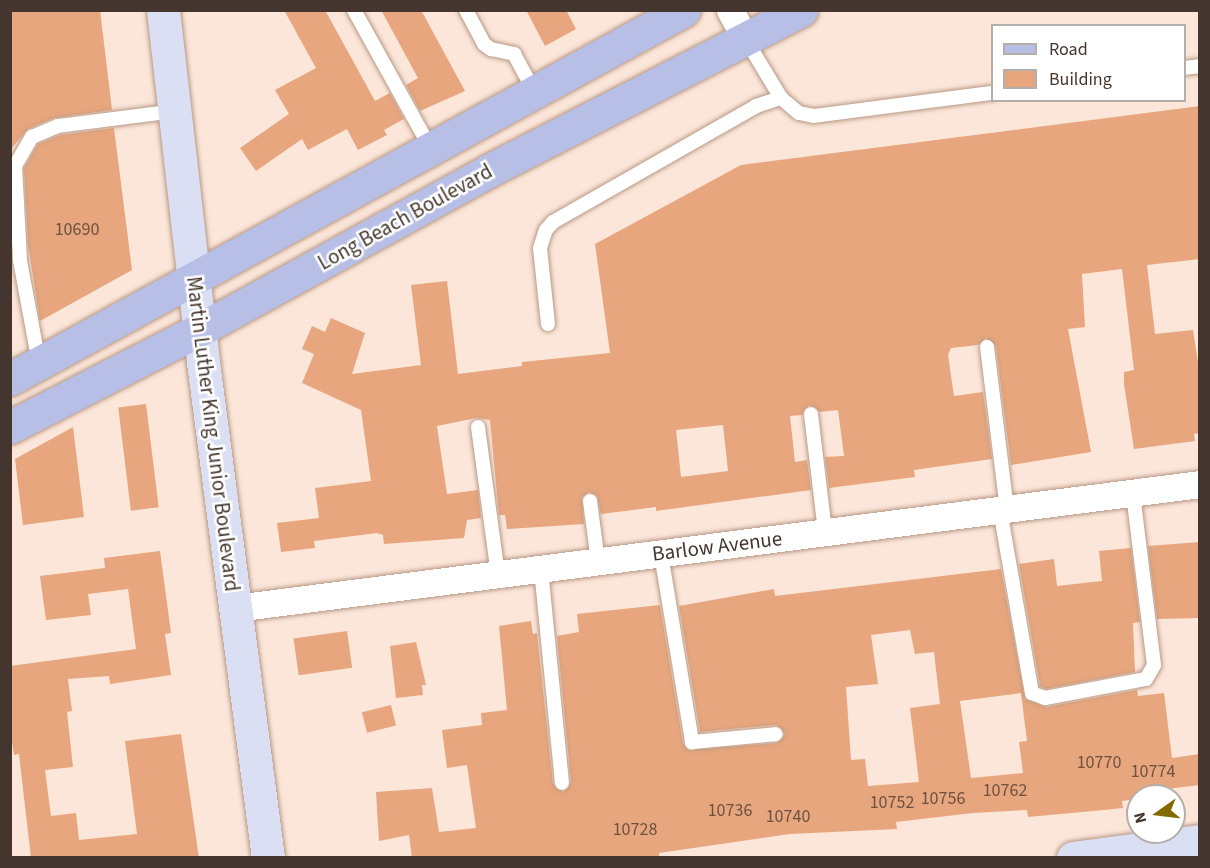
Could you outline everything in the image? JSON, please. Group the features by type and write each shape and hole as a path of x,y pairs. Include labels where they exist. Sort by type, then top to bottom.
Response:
{"main road":[{"name":"Martin Luther King Junior Boulevard","path":"163,10 199,330 268,858"},
{"path":"10,380 194,280 430,147 684,10"},
{"name":"Long Beach Boulevard","path":"10,427 199,330 488,171 801,10"},
{"path":"1073,858 1200,842"}],"street":[{"path":"730,10 746,40"},
{"name":"Barlow Avenue","path":"235,608 1200,484"}],"lane":[{"path":"354,10 430,147"},
{"path":"466,10 484,44 491,50 514,54 534,91"},
{"path":"746,40 781,98 799,112 814,116 991,93"},
{"path":"548,324 540,248 546,230 553,222 756,106 781,98"},
{"path":"39,363 20,260 15,166 32,137 58,126 175,111"},
{"path":"987,347 1004,509 1032,693 1045,698 1146,679 1154,665 1132,493"},
{"path":"811,414 825,532"},
{"path":"478,427 498,574"},
{"path":"590,501 598,562"},
{"path":"661,554 692,742 776,734"},
{"path":"541,569 562,783"}],"building":[{"path":"10,10 100,10 112,110 54,118 28,129 10,150"},
{"path":"284,10 325,10 375,101 390,93 404,119 384,130 387,135 358,150 347,129 308,150 302,139 256,171 240,148 289,114 275,90 316,68"},
{"path":"381,10 421,10 465,91 420,111 406,85 418,78"},
{"path":"526,10 566,10 576,29 545,46"},
{"path":"1200,106 1200,259 1147,265 1155,334 1193,330 1200,375 1200,433 1194,434 1195,441 1134,449 1124,384 1124,372 1134,370 1122,269 1082,274 1085,327 1068,329 1091,452 1011,465 996,346 986,338 978,345 951,348 948,355 954,396 983,392 992,459 914,470 915,477 829,488 825,457 844,456 838,410 820,412 809,405 802,415 790,416 795,462 807,460 811,490 656,511 656,507 601,514 597,496 589,492 582,498 584,524 507,529 505,515 499,515 490,420 476,418 437,426 447,494 478,490 481,518 467,520 464,538 384,544 383,535 377,533 314,541 315,548 281,552 277,523 319,518 315,488 371,481 361,410 302,383 314,354 302,349 312,326 325,332 331,318 365,333 352,374 421,365 411,285 447,281 458,374 522,366 522,362 610,353 595,244 741,165","holes":["723,425 728,471 681,477 676,430"]},
{"path":"114,128 132,270 40,321 28,244 24,168 38,144 60,135"},
{"path":"146,404 159,507 131,511 118,407"},
{"path":"73,427 84,517 23,525 15,459"},
{"path":"1200,542 1200,618 1157,619 1148,546"},
{"path":"1131,548 1140,622 1133,623 1135,672 1046,689 1040,686 1019,564 1054,559 1057,586 1102,581 1099,551"},
{"path":"160,551 171,633 165,634 171,675 110,684 109,676 68,679 72,711 67,712 73,767 45,770 51,816 76,813 79,840 137,834 125,741 181,734 199,858 31,858 19,754 14,755 10,729 10,666 136,649 128,589 88,594 91,615 46,620 40,576 105,568 104,558"},
{"path":"1001,569 1025,699 1046,707 1137,690 1138,696 1164,693 1172,758 1200,754 1200,785 1186,787 1186,784 1126,784 1126,800 1122,801 1123,808 1028,817 1027,810 973,813 896,822 897,829 790,834 659,853 659,858 412,858 409,835 379,841 376,792 432,788 439,832 476,828 467,765 447,768 442,730 482,725 481,713 507,710 499,626 531,621 533,634 537,633 553,784 563,792 571,782 557,636 579,632 577,614 660,605 683,743 688,750 777,743 785,734 776,725 700,732 679,606 774,589 775,596","holes":["910,630 915,654 934,652 940,704 910,708 919,782 868,786 865,759 851,760 846,687 878,684 871,635","1021,693 1027,741 1019,742 1023,773 971,778 960,701"]},
{"path":"347,631 352,668 299,675 294,639"},
{"path":"416,642 426,685 422,685 423,695 396,698 390,646"},
{"path":"391,705 396,725 367,733 362,712"}]}
